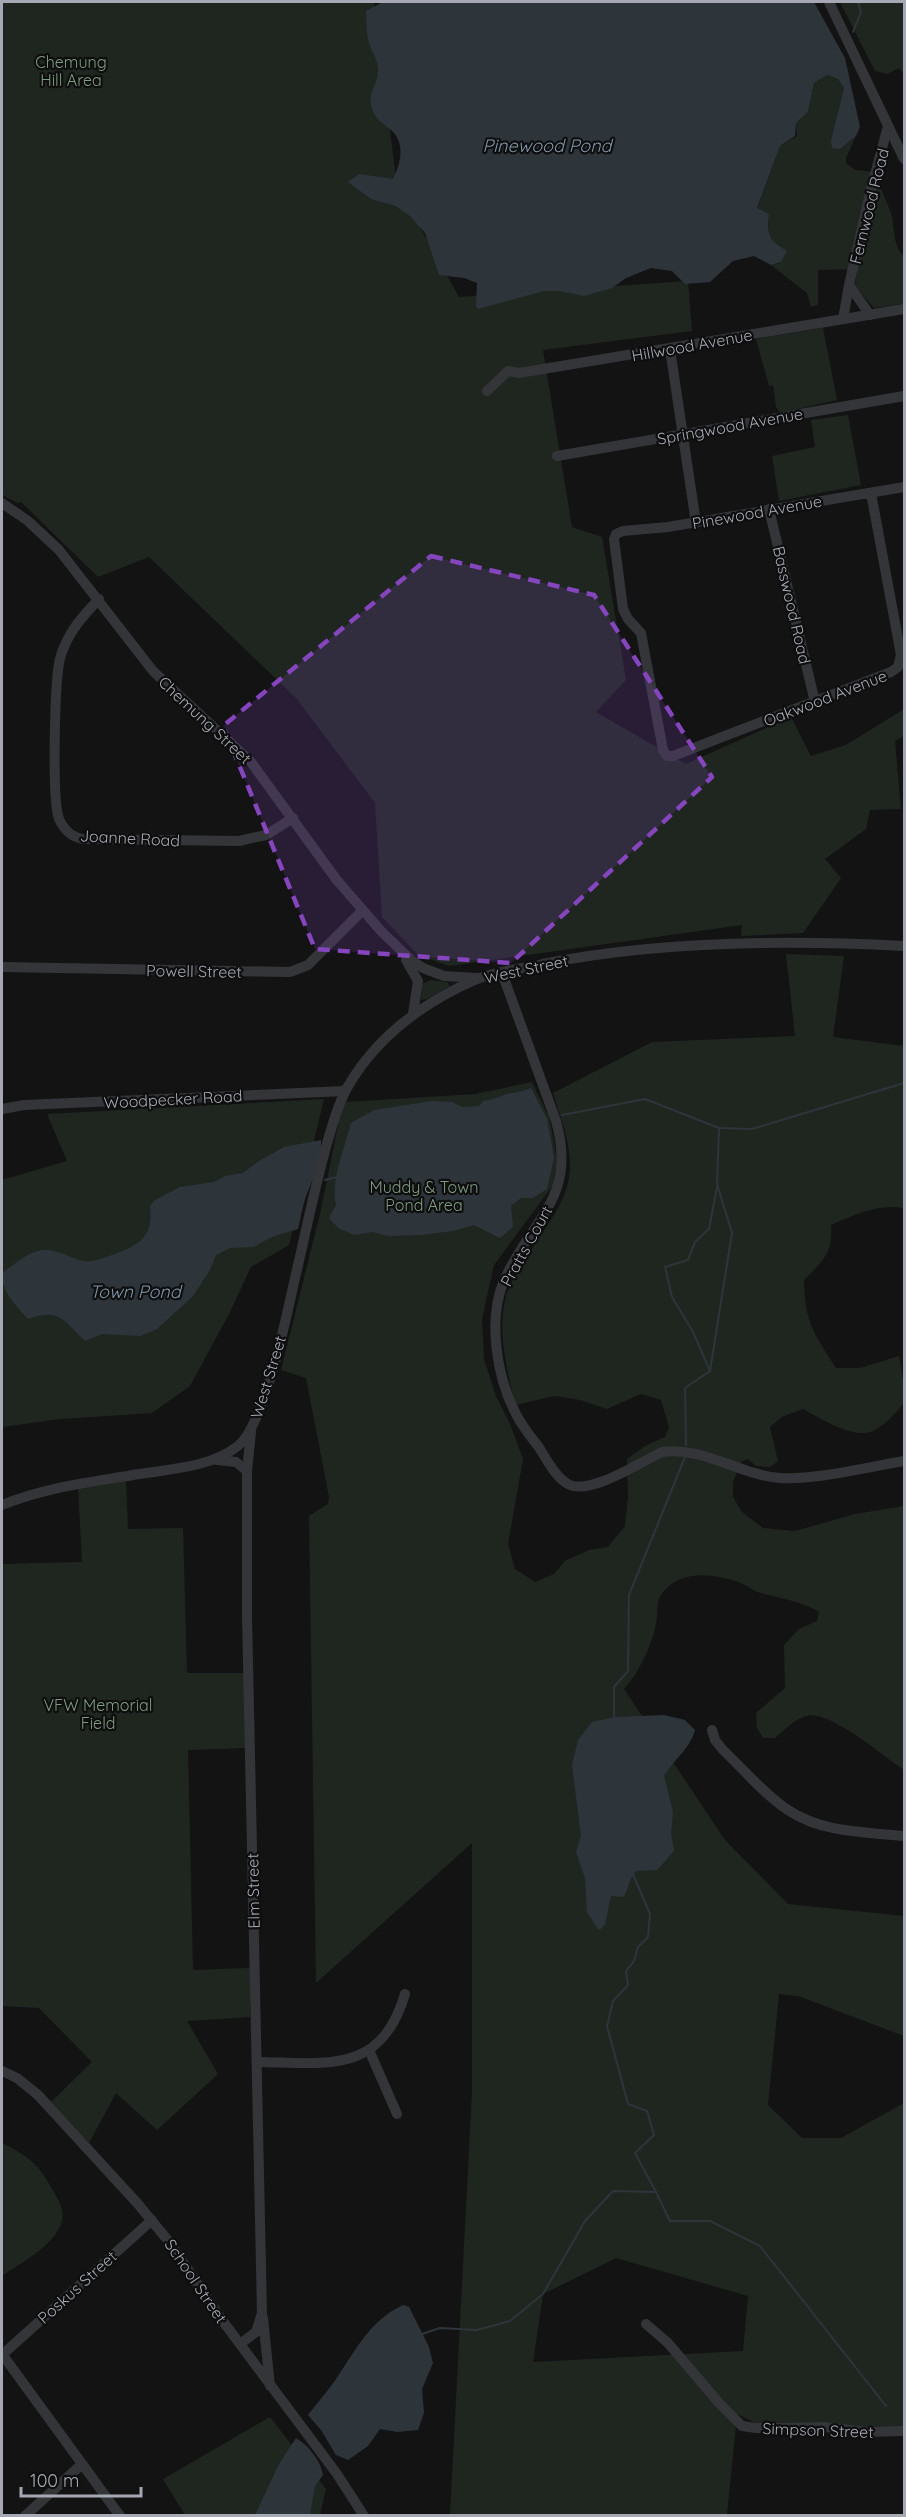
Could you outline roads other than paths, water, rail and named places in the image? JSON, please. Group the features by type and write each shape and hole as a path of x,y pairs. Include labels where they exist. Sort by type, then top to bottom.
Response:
{"street":[{"path":"829,2 904,159"},
{"name":"Fernwood Road","path":"843,319 870,193 888,126"},
{"name":"Fernwood Road","path":"849,285 870,315"},
{"name":"Hillwood Avenue","path":"487,391 508,371 519,373 904,309"},
{"path":"670,349 696,523"},
{"name":"Springwood Avenue","path":"556,456 904,396"},
{"name":"Pinewood Avenue","path":"642,637 623,609 614,539 616,534 623,531 696,523 904,487"},
{"name":"Oakwood Avenue","path":"642,637 663,750 667,756 673,756 895,671 900,665 901,655 871,493"},
{"name":"Chemung Street","path":"2,503 51,541 99,599 153,671 244,754 264,778 330,872 411,967 418,981 413,1014"},
{"name":"Basswood Road","path":"769,509 815,702"},
{"name":"Joanne Road","path":"99,599 78,620 69,635 58,669 56,803 63,826 75,837 83,839 239,841 266,835 292,818"},
{"name":"Powell Street","path":"2,967 290,972 308,965 362,911"},
{"name":"West Street","path":"2,1505 44,1491 184,1467 232,1450 252,1429 278,1345 322,1161 345,1091 380,1045 413,1014 479,978 587,957 673,949 815,943 904,946"},
{"name":"Chemung Street","path":"397,948 416,963 437,974 479,978"},
{"name":"Pratts Court","path":"502,973 556,1121 561,1142 562,1162 559,1186 512,1266 500,1293 496,1322 498,1351 504,1385 515,1414 559,1476 570,1485 575,1486 600,1483 653,1456 671,1451 693,1453 779,1478 808,1476 904,1461"},
{"name":"Woodpecker Road","path":"2,1109 24,1105 345,1091"},
{"name":"Elm Street","path":"252,1429 247,1471 247,1616 262,2313 270,2387"},
{"name":"West Street","path":"207,1460 232,1461 247,1471"},
{"path":"712,1730 715,1740 723,1750 788,1810 813,1823 842,1830 904,1836"},
{"path":"257,2062 335,2062 369,2050 383,2039 392,2027 405,1994"},
{"path":"369,2050 397,2114"},
{"name":"School Street","path":"2,2071 17,2078 38,2095 152,2220 270,2387 337,2474 364,2516"},
{"name":"Poskus Street","path":"2,2354 152,2220"},
{"path":"240,2344 256,2332 262,2313"},
{"name":"Simpson Street","path":"646,2324 668,2343 742,2426 756,2428 825,2427 868,2432 904,2431"},
{"path":"2,2354 120,2516"},
{"path":"25,2516 82,2464"}],"water":[{"name":"Pinewood Pond","path":"383,2 814,2 845,58 860,127 856,136 840,149 832,148 831,140 844,88 838,79 827,75 814,83 808,112 796,123 795,136 780,146 757,208 769,214 770,236 787,251 781,262 771,265 754,256 733,261 710,282 685,284 672,271 651,268 626,278 612,288 584,296 560,291 544,291 478,309 476,306 477,283 464,278 439,275 425,233 410,216 396,206 371,199 348,182 359,174 393,179 400,160 400,146 395,134 375,116 370,100 378,69 368,39 366,11"},
{"path":"531,1088 547,1119 554,1157 547,1189 533,1198 521,1198 511,1206 513,1227 500,1238 474,1225 453,1231 421,1235 388,1236 373,1232 354,1235 338,1228 329,1218 336,1205 335,1186 339,1164 351,1123 374,1110 432,1101 452,1102 462,1107 479,1106 483,1101"},
{"name":"Town Pond","path":"321,1140 319,1161 305,1200 298,1229 274,1236 253,1247 230,1248 216,1255 210,1270 193,1296 157,1329 140,1336 102,1334 85,1341 60,1318 48,1315 28,1319 4,1287 2,1273 31,1253 42,1250 53,1251 82,1261 89,1261 128,1249 142,1240 146,1234 151,1217 150,1206 155,1200 180,1187 214,1182 225,1176 243,1173 284,1147"},
{"path":"664,1715 685,1720 695,1730 686,1748 664,1776 673,1812 671,1833 674,1851 657,1870 636,1871 623,1897 611,1896 605,1924 598,1929 587,1912 585,1878 576,1852 581,1836 572,1765 578,1740 592,1722 616,1717"},
{"path":"403,2305 409,2307 429,2347 433,2363 422,2389 424,2413 418,2430 397,2432 380,2429 368,2446 348,2460 336,2455 321,2430 308,2415 372,2328 381,2319"},
{"path":"296,2438 313,2454 320,2464 323,2475 315,2486 310,2515 255,2515 279,2464"}],"waterway":[{"path":"853,32 861,12 858,2"},
{"path":"562,1115 645,1099 719,1128 752,1129 904,1083"},
{"path":"686,1445 685,1388 710,1371 732,1233 717,1184 719,1128"},
{"path":"325,1180 337,1177"},
{"path":"710,1371 693,1332 672,1297 665,1267 688,1260 695,1242 709,1229 717,1187"},
{"path":"614,1719 614,1687 628,1671 629,1595 685,1457"},
{"path":"419,2335 440,2328 477,2330 510,2321 543,2294 585,2221 613,2191 656,2192 635,2153 654,2135 647,2111 628,2104 607,2026 613,2001 628,1985 626,1971 634,1961 638,1947 648,1937 650,1914 632,1872"},
{"path":"656,2192 670,2221 710,2221 760,2246 886,2406"}],"park label":[{"name":"Chemung Hill Area","path":"71,71"},
{"name":"Muddy & Town Pond Area","path":"424,1196"},
{"name":"VFW Memorial Field","path":"98,1714"}]}
